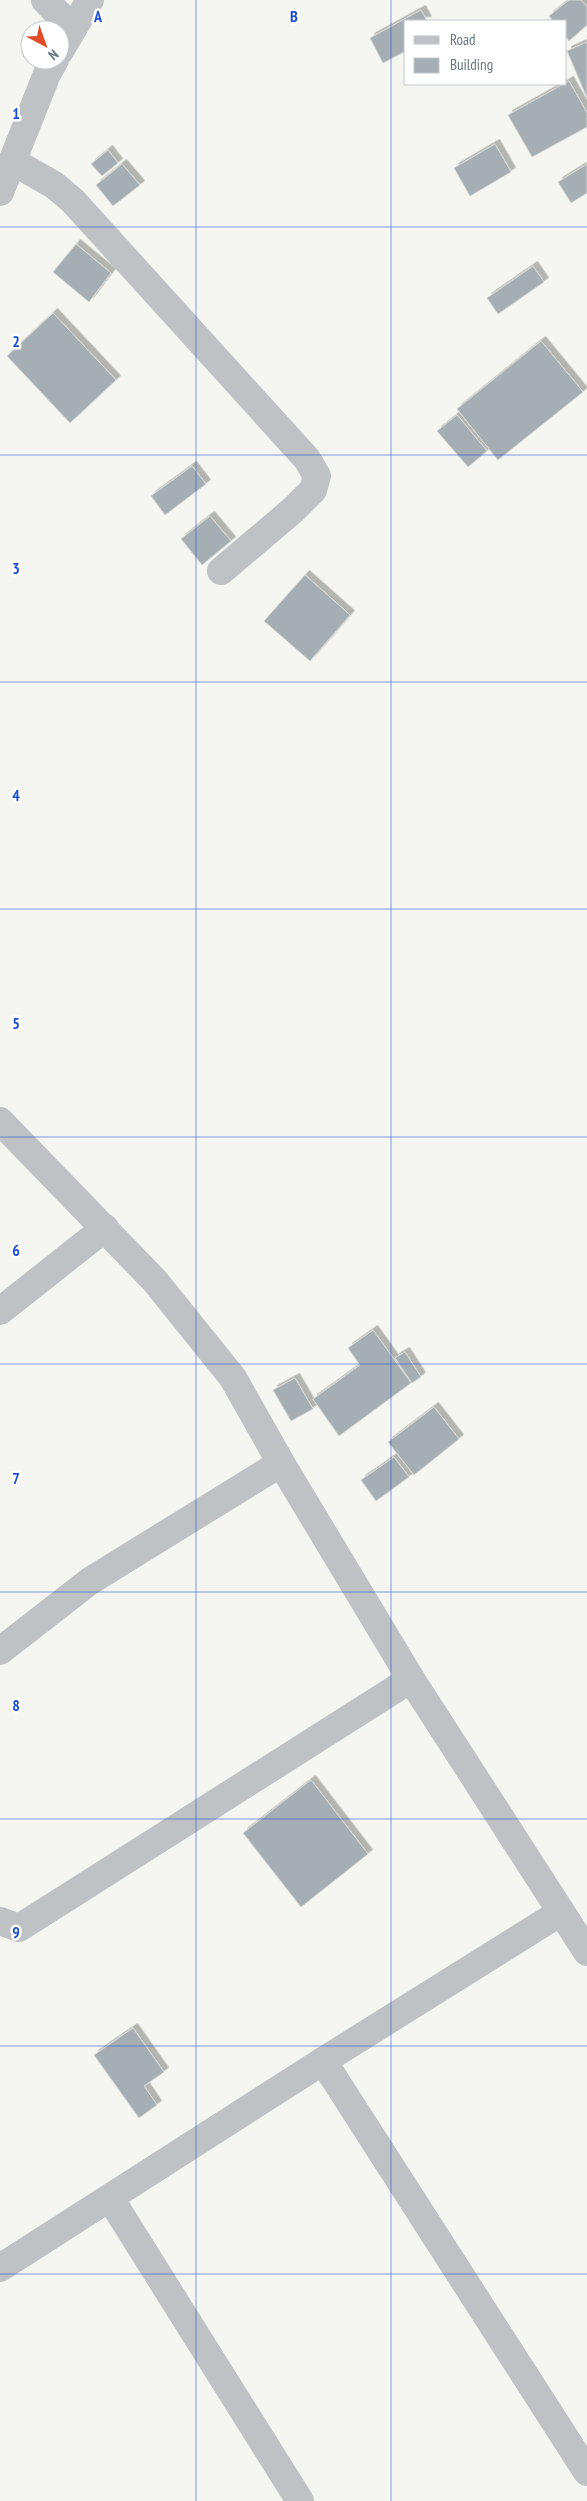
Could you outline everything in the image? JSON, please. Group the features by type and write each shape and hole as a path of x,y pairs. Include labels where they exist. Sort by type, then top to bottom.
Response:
{"street":[{"path":"45,0 56,20"},
{"path":"70,35 90,0"},
{"path":"0,192 49,70"},
{"path":"12,161 54,185 73,201 307,459 317,476 313,490 293,510 221,571"},
{"path":"0,1121 155,1281 233,1378 280,1463 411,1679 587,1952"},
{"path":"0,1311 105,1228"},
{"path":"0,1651 90,1581 280,1463"},
{"path":"0,1921 19,1928 411,1679"},
{"path":"0,2268 323,2061 561,1912"},
{"path":"323,2061 587,2472"},
{"path":"110,2198 300,2501"}],"building":[{"path":"569,0 581,0 587,7 587,25 569,41 567,38 567,20 552,20 549,16"},
{"path":"421,10 426,20 404,20 404,52 383,63 370,38"},
{"path":"587,42 587,98 567,51"},
{"path":"569,81 587,113 587,127 532,157 508,115 562,85 567,85"},
{"path":"495,144 511,172 470,196 454,168"},
{"path":"108,150 118,163 102,176 91,164"},
{"path":"122,164 140,185 113,206 96,185"},
{"path":"587,164 587,193 571,203 558,182"},
{"path":"76,244 111,273 89,302 53,272"},
{"path":"533,266 544,282 498,314 487,298"},
{"path":"53,313 116,380 70,423 7,356"},
{"path":"541,341 583,392 498,460 457,409"},
{"path":"457,415 487,451 468,467 437,431"},
{"path":"192,466 206,484 165,515 151,496"},
{"path":"210,516 231,541 202,565 181,539"},
{"path":"305,575 350,615 310,661 264,621"},
{"path":"373,1330 411,1383 339,1436 313,1399 360,1365 348,1348"},
{"path":"405,1352 421,1377 412,1383 395,1358"},
{"path":"295,1378 313,1409 291,1421 273,1390"},
{"path":"434,1407 459,1439 414,1475 388,1442"},
{"path":"394,1457 409,1477 376,1501 361,1480"},
{"path":"311,1780 368,1854 301,1907 243,1833"},
{"path":"133,2028 164,2072 144,2086 157,2105 139,2118 94,2055"}]}
